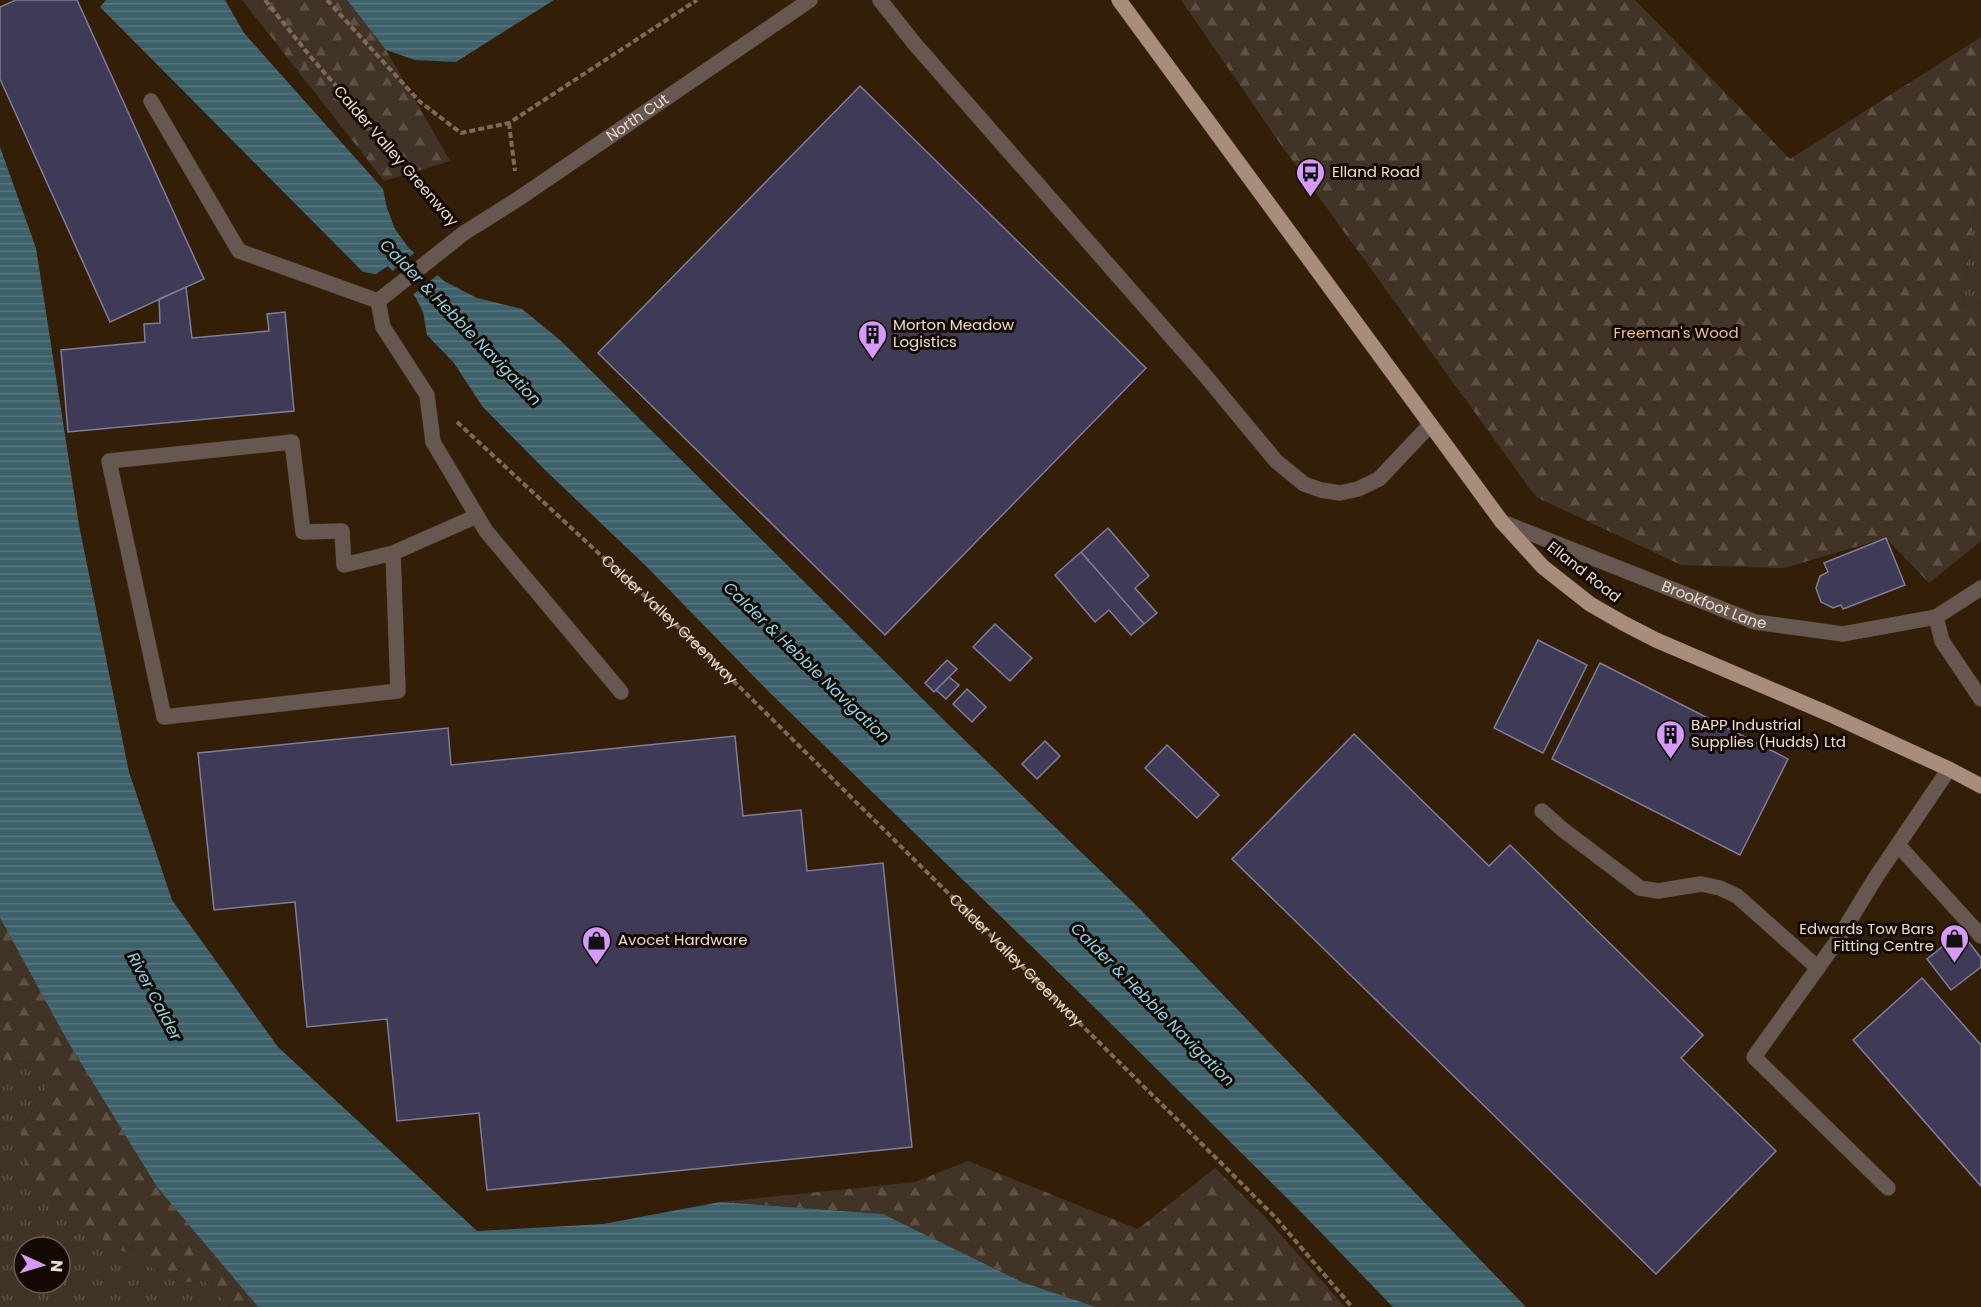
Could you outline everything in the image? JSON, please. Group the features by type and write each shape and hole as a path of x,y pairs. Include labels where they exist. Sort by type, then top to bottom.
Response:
{"main road":[{"name":"Elland Road","path":"1119,0 1502,522 1543,567 1590,604 1656,640 1829,714 1950,769 1981,786"}],"street":[{"name":"North Cut","path":"464,233 518,199 810,0"},
{"path":"880,0 914,43 1203,373 1276,461 1304,483 1321,490 1340,493 1358,489 1379,479 1430,425"},
{"path":"151,101 239,252 378,301 383,327 427,395 434,442 486,531 621,692"},
{"name":"Calder Valley Greenway","path":"378,301 464,233"},
{"path":"393,553 398,692 164,717 109,461 292,442 303,532 342,531 345,565 393,553 477,516"},
{"name":"Brookfoot Lane","path":"1502,522 1755,622 1844,634 1936,617 1981,588"},
{"path":"1936,617 1942,641 1981,699"},
{"path":"1888,1188 1754,1057 1838,941 1898,845 1950,769"},
{"path":"1542,811 1640,888 1658,891 1701,884 1720,888 1737,896 1818,968"},
{"path":"1898,845 1981,936"}],"path":[{"name":"Calder Valley Greenway","path":"265,0 310,56 464,233"},
{"path":"327,0 419,101 461,134 509,123 698,0"},
{"path":"509,123 518,199"},
{"name":"Calder Valley Greenway","path":"427,395 688,636 1275,1217 1352,1307"}],"green space":[{"path":"242,0 347,0 386,50 450,161 384,181"},
{"name":"Freeman's Wood","path":"1181,0 1635,0 1790,159 1981,37 1981,158 1963,305 1981,302 1981,541 1929,583 1886,538 1784,568 1681,565 1536,497 1274,135"},
{"path":"1981,158 1981,302 1963,305"},
{"path":"0,918 68,1042 157,1187 258,1307 230,1307 204,1280 179,1283 95,1235 27,1178 21,1130 52,1080 38,1063 0,1059"},
{"path":"0,1059 38,1063 52,1080 21,1130 179,1283 204,1280 230,1307 0,1307"},
{"path":"968,1161 1138,1229 1215,1168 1265,1217 1345,1307 1096,1307 1022,1282 883,1214 720,1202 915,1182"}],"water":[{"name":"Calder & Hebble Navigation","path":"106,0 225,0 244,33 383,189 395,229 408,247 444,281 477,298 522,309 560,340 949,725 1137,906 1526,1307 1393,1307 1302,1213 1090,1003 769,692 648,568 545,470 482,406 454,363 427,335 423,312 416,298 388,266 376,274 363,272 100,7"},
{"path":"347,0 554,0 456,62 415,60 386,50"},
{"name":"River Calder","path":"0,147 36,248 79,525 129,772 172,900 278,1047 477,1231 603,1224 720,1202 883,1214 1022,1282 1096,1307 258,1307 157,1187 68,1042 0,918"}],"pier":[{"path":"417,251 440,273 410,297 390,273"}],"building":[{"path":"16,0 77,0 204,279 110,322 0,79 0,7"},
{"name":"Morton Meadow Logistics","path":"860,86 1146,368 885,635 598,353"},
{"path":"186,287 192,338 269,331 267,314 285,312 294,411 68,432 61,350 145,342 144,324 160,323 159,299"},
{"path":"1108,528 1149,576 1135,588 1157,613 1144,624 1081,552"},
{"path":"1886,538 1905,585 1843,609 1841,605 1833,608 1821,602 1816,588 1820,576 1828,572 1824,563"},
{"path":"1081,552 1144,624 1131,635 1109,610 1095,622 1055,575"},
{"path":"995,624 1032,658 1010,681 973,647"},
{"path":"1538,640 1587,665 1543,753 1494,728"},
{"path":"947,660 957,669 934,692 925,683"},
{"name":"BAPP Industrial Supplies (Hudds) Ltd","path":"1600,663 1788,759 1740,855 1552,759"},
{"path":"949,677 959,685 946,699 936,690"},
{"path":"967,689 986,707 972,722 953,704"},
{"name":"Avocet Hardware","path":"448,728 451,765 735,736 743,816 801,810 807,871 883,863 912,1147 487,1190 479,1113 397,1121 387,1019 307,1027 295,902 214,910 198,753"},
{"path":"1354,734 1489,866 1510,845 1703,1035 1681,1058 1776,1151 1656,1274 1232,859"},
{"path":"1045,741 1060,756 1037,779 1022,764"},
{"path":"1167,745 1219,795 1197,818 1145,768"},
{"name":"Edwards Tow Bars Fitting Centre","path":"1961,932 1981,958 1981,967 1951,990 1927,959"},
{"path":"1922,978 1981,1045 1981,1186 1853,1040"}],"place":[{"name":"Elland Road","path":"1311,198"},
{"name":"Morton Meadow Logistics","path":"872,360"},
{"name":"BAPP Industrial Supplies (Hudds) Ltd","path":"1670,760"},
{"name":"Edwards Tow Bars Fitting Centre","path":"1955,964"},
{"name":"Avocet Hardware","path":"597,966"}]}
